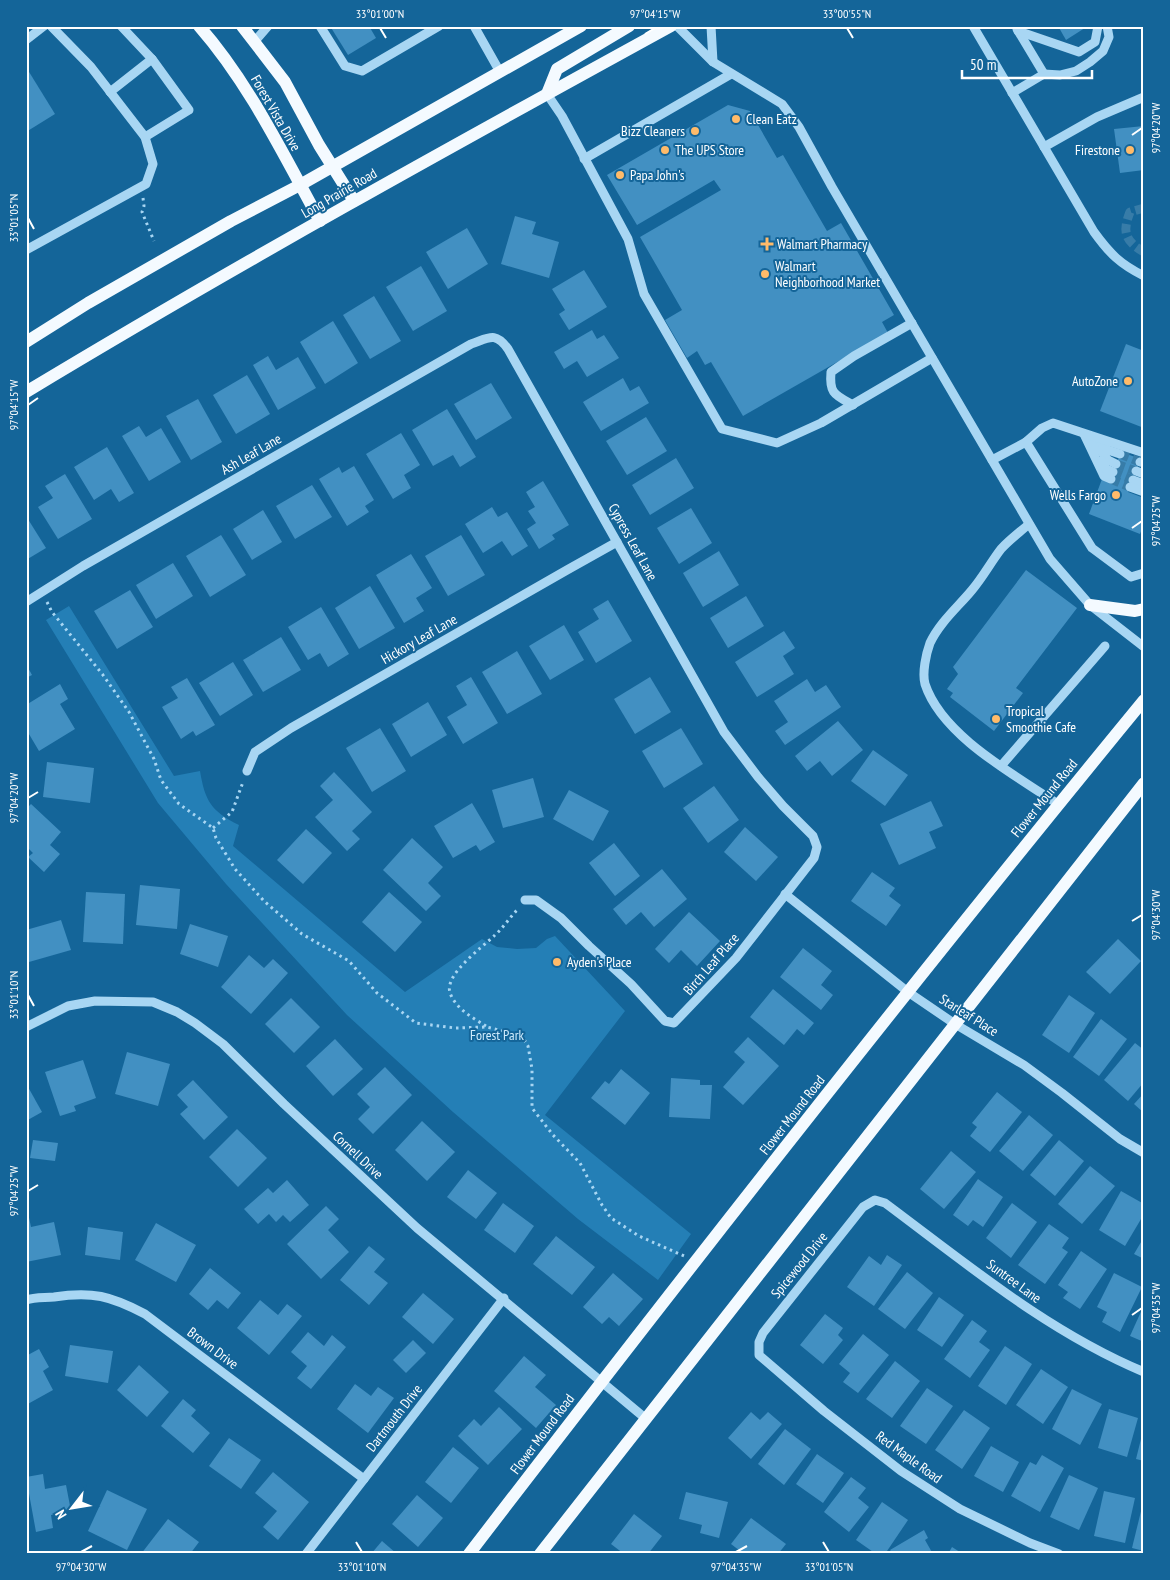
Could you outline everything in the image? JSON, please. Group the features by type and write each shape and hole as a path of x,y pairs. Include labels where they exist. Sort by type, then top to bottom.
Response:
{"main road":[{"name":"Forest Vista Drive","path":"199,26 220,50 247,92 320,220"},
{"name":"Forest Vista Drive","path":"242,26 286,82 354,201"},
{"name":"Long Prairie Road","path":"26,342 231,221 300,185 581,26"},
{"path":"548,94 557,69 629,26"},
{"name":"Long Prairie Road","path":"26,392 320,220 671,26"},
{"path":"1090,605 1135,610 1144,609"},
{"name":"Flower Mound Road","path":"469,1554 602,1381 908,992 1058,804 1144,700"},
{"path":"540,1554 1144,783"}],"street":[{"path":"26,40 44,26"},
{"path":"26,250 146,184 153,164 145,137 91,67 51,26"},
{"path":"121,26 152,59 190,110 145,137"},
{"path":"255,41 268,26"},
{"path":"320,26 345,66 362,71 438,26"},
{"path":"474,26 500,72"},
{"path":"677,26 713,62 782,104 799,127 832,187 1050,559 1090,605 1144,646"},
{"path":"711,26 713,62"},
{"path":"973,26 1090,226 1108,251 1125,266 1144,276"},
{"path":"1017,28 1079,52 1095,42 1098,26"},
{"path":"1012,93 1044,74 1060,75 1076,71 1090,62 1103,51 1109,37 1107,26"},
{"path":"1017,28 1044,74"},
{"path":"110,92 152,59"},
{"path":"584,159 731,74"},
{"path":"548,94 562,116 628,239 644,294 722,429 777,443 821,423 932,358"},
{"path":"1044,147 1097,118 1144,97"},
{"path":"853,405 837,396 830,385 831,372 854,356 912,323"},
{"name":"Cypress Leaf Lane","path":"493,336 501,339 508,348 724,732 749,764"},
{"name":"Ash Leaf Lane","path":"26,602 83,566 471,344 493,336"},
{"path":"992,460 1026,442 1042,428 1053,423 1089,435 1142,459"},
{"path":"1089,435 1108,450 1120,454"},
{"path":"1089,435 1108,460 1113,471 1104,476 1089,435"},
{"path":"1026,442 1092,548 1131,577 1144,573"},
{"path":"1136,478 1144,484"},
{"path":"1136,478 1144,492"},
{"path":"1029,524 1002,548 974,588 941,624 930,644 926,659 924,682 939,712 955,729 1001,766 1058,804"},
{"name":"Hickory Leaf Lane","path":"247,771 255,752 291,728 617,542"},
{"path":"1001,766 1105,646"},
{"name":"Birch Leaf Place","path":"525,900 536,900 561,918 631,984 665,1021 674,1023 736,958 814,858 817,847 813,836 783,806 749,764"},
{"name":"Starleaf Place","path":"785,894 908,992 955,1024 1024,1065 1120,1139 1144,1153"},
{"name":"Cornell Drive","path":"26,1028 68,1006 95,1001 153,1002 189,1019 223,1044 417,1228 504,1298 645,1418"},
{"name":"Spicewood Drive","path":"759,1355 759,1342 763,1333 863,1208 875,1200"},
{"name":"Suntree Lane","path":"875,1200 885,1203 1023,1305 1059,1329 1144,1372"},
{"name":"Brown Drive","path":"26,1300 71,1294 99,1295 121,1302 145,1314 364,1479"},
{"name":"Dartmouth Drive","path":"306,1554 504,1298"},
{"name":"Red Maple Road","path":"759,1355 824,1411 918,1482 960,1509 1030,1543 1059,1554"}],"path":[{"path":"139,188 145,201 142,212 154,241"},
{"path":"43,592 52,612 103,675 129,712 154,759 161,780 179,804 213,828 216,838 236,869 264,901 302,934 349,961 377,993 416,1023 455,1028 487,1027 522,1036 528,1046 532,1069 532,1108 553,1135 580,1162 602,1205 611,1218 639,1236 695,1262"},
{"path":"213,828 232,812 247,771"},
{"path":"487,1027 461,1010 450,993 450,982 464,962 497,934 525,900"}],"green space":[{"name":"Forest Park","path":"69,606 174,776 200,771 204,790 211,804 222,815 239,825 233,846 405,992 482,939 497,947 517,949 536,948 547,939 555,936 625,1011 545,1115 691,1234 658,1280 578,1219 453,1112 347,1015 226,884 158,803 46,620"}],"building":[{"path":"330,26 369,26 376,38 348,55"},
{"path":"1058,26 1088,26 1066,40"},
{"path":"26,67 55,114 26,132"},
{"name":"Walmart Neighborhood Market","path":"728,105 750,111 777,158 783,155 827,231 841,223 894,315 882,322 888,333 743,416 711,362 705,365 697,351 687,358 665,320 682,310 640,237 721,190 714,180 637,225 607,175"},
{"name":"Firestone","path":"1144,126 1144,170 1120,173 1114,129"},
{"path":"515,216 536,222 532,234 559,242 549,278 501,264"},
{"path":"467,228 488,264 448,289 426,252"},
{"path":"421,266 447,311 413,331 386,287"},
{"path":"584,270 607,307 569,330 559,314 565,310 552,289"},
{"path":"374,296 401,341 370,359 343,315"},
{"path":"333,321 358,363 325,384 300,342"},
{"path":"592,330 597,339 604,335 619,358 587,377 577,361 564,369 554,352"},
{"name":"AutoZone","path":"1126,344 1144,351 1144,428 1100,411"},
{"path":"268,356 276,370 298,357 316,388 278,410 253,365"},
{"path":"247,375 270,414 236,434 213,395"},
{"path":"623,378 630,391 639,386 649,403 601,431 583,402"},
{"path":"491,383 512,418 476,440 454,404"},
{"path":"198,399 222,442 191,460 166,416"},
{"path":"447,409 476,457 460,467 453,455 433,466 412,430"},
{"path":"646,417 667,451 627,475 606,441"},
{"path":"139,426 146,437 161,428 181,462 149,481 122,436"},
{"path":"401,433 420,465 404,475 411,488 393,499 366,454"},
{"path":"107,447 134,493 119,502 111,489 94,500 74,467"},
{"name":"Wells Fargo","path":"1121,452 1141,459 1128,492 1144,498 1144,523 1140,534 1089,514 1102,479 1109,482"},
{"path":"676,458 694,488 650,515 632,485"},
{"path":"354,466 374,500 365,506 369,512 347,526 319,479 339,467 342,473"},
{"path":"65,474 92,519 58,539 38,507 53,498 45,486"},
{"path":"543,481 569,525 552,535 555,539 539,549 527,529 536,523 528,511 535,507 526,492"},
{"path":"312,485 332,517 295,539 276,506"},
{"path":"492,507 498,517 507,512 528,546 512,556 502,541 483,553 465,524"},
{"path":"691,508 712,543 679,564 657,528"},
{"path":"263,510 282,542 252,560 233,529"},
{"path":"26,516 46,548 26,560"},
{"path":"221,535 246,575 210,597 186,556"},
{"path":"461,535 485,575 448,596 425,556"},
{"path":"719,551 739,585 703,607 683,573"},
{"path":"411,554 432,588 416,598 424,611 404,623 376,575"},
{"path":"173,563 193,596 156,619 136,585"},
{"path":"1026,570 1077,608 1016,688 1023,693 994,731 950,697 953,693 947,689 958,674 953,667"},
{"path":"370,586 395,628 359,649 335,608"},
{"path":"130,590 153,627 117,649 94,611"},
{"path":"746,596 764,626 728,648 710,618"},
{"path":"608,600 632,641 596,663 578,632 599,619 593,609"},
{"path":"321,607 349,654 328,667 320,653 308,660 288,627"},
{"path":"564,625 584,660 550,680 529,646"},
{"path":"784,631 795,648 783,656 794,674 757,697 735,662"},
{"path":"281,637 301,670 263,692 243,660"},
{"path":"517,651 542,694 507,714 482,672"},
{"path":"233,662 253,695 220,716 199,683"},
{"path":"26,664 32,675 26,678"},
{"path":"471,677 498,723 463,744 447,717 467,705 456,686"},
{"path":"650,677 671,712 635,734 614,699"},
{"path":"187,678 215,725 196,736 193,731 181,739 162,707 178,698 171,687"},
{"path":"807,679 815,692 826,685 841,707 785,745 775,731 788,722 774,701"},
{"path":"60,684 68,699 60,704 75,729 39,751 26,729 26,705"},
{"path":"428,702 447,735 411,757 392,724"},
{"path":"838,721 863,750 832,776 820,761 807,771 795,756"},
{"path":"380,728 406,771 372,792 346,748"},
{"path":"681,728 703,764 664,788 642,751"},
{"path":"873,750 908,775 885,806 851,781"},
{"path":"47,762 94,768 90,803 43,797"},
{"path":"334,772 372,812 352,831 360,839 347,851 315,817 333,800 320,786"},
{"path":"533,778 544,817 503,828 492,790"},
{"path":"714,786 739,820 708,843 683,808"},
{"path":"569,790 609,811 593,841 553,819"},
{"path":"931,801 943,826 929,832 936,848 899,865 880,824"},
{"path":"472,803 495,842 480,851 476,845 453,858 434,826"},
{"path":"31,804 61,832 50,845 60,854 44,872 28,857 33,853 26,846 26,809"},
{"path":"745,827 778,857 756,881 724,852"},
{"path":"306,829 332,853 303,884 277,860"},
{"path":"412,838 443,867 428,883 441,896 426,911 383,870"},
{"path":"614,843 640,876 615,896 589,863"},
{"path":"662,869 687,899 654,927 641,912 626,925 613,909"},
{"path":"872,872 895,888 889,896 901,905 886,926 851,901"},
{"path":"140,885 180,889 177,929 136,925"},
{"path":"86,892 125,894 123,944 83,942"},
{"path":"389,892 422,922 395,952 362,922"},
{"path":"689,912 720,941 697,966 681,950 669,963 655,949"},
{"path":"61,920 71,950 29,962 26,955 26,930"},
{"path":"190,924 228,936 218,967 180,954"},
{"path":"1118,939 1141,961 1110,994 1086,972"},
{"path":"803,948 832,971 821,985 833,995 821,1010 780,977"},
{"path":"249,955 264,968 273,959 288,973 251,1014 221,987"},
{"path":"773,989 814,1023 804,1035 797,1029 784,1045 750,1017"},
{"path":"1069,995 1095,1013 1069,1053 1042,1035"},
{"path":"291,998 320,1027 294,1053 265,1024"},
{"path":"1101,1019 1127,1039 1099,1076 1073,1057"},
{"path":"748,1037 779,1066 743,1105 723,1087 745,1062 734,1052"},
{"path":"335,1039 363,1069 333,1096 306,1066"},
{"path":"1135,1043 1144,1050 1144,1082 1128,1101 1104,1080"},
{"path":"127,1052 170,1064 158,1106 115,1094"},
{"path":"83,1060 96,1098 74,1106 76,1111 60,1116 45,1072"},
{"path":"385,1067 412,1095 373,1134 358,1119 370,1107 357,1094"},
{"path":"621,1069 650,1093 625,1125 591,1098 605,1081 609,1084"},
{"path":"671,1078 700,1080 700,1085 712,1085 710,1119 669,1117"},
{"path":"193,1080 228,1117 204,1140 180,1114 188,1107 177,1095"},
{"path":"28,1087 42,1112 26,1121 26,1088"},
{"path":"997,1092 1022,1112 990,1152 970,1136 977,1127 972,1123"},
{"path":"1144,1093 1144,1113 1134,1104"},
{"path":"1029,1115 1053,1135 1023,1171 999,1151"},
{"path":"422,1121 455,1152 427,1181 395,1150"},
{"path":"237,1129 267,1158 238,1187 209,1157"},
{"path":"33,1140 58,1143 55,1161 30,1158"},
{"path":"1059,1140 1084,1161 1055,1196 1030,1175"},
{"path":"951,1151 976,1172 944,1209 920,1189"},
{"path":"1090,1166 1115,1186 1082,1224 1058,1204"},
{"path":"468,1170 497,1193 476,1219 447,1197"},
{"path":"978,1179 1003,1197 983,1227 973,1220 968,1226 953,1215"},
{"path":"287,1180 309,1205 290,1222 283,1215 276,1222 269,1214 258,1224 244,1209 268,1188 273,1193"},
{"path":"1121,1191 1144,1204 1144,1214 1125,1246 1099,1230"},
{"path":"503,1203 534,1226 515,1253 484,1230"},
{"path":"1012,1203 1037,1222 1011,1258 986,1238"},
{"path":"326,1206 339,1219 328,1230 349,1252 321,1279 287,1244"},
{"path":"26,1213 28,1213 31,1227 54,1222 61,1255 26,1262"},
{"path":"156,1223 196,1245 176,1282 135,1260"},
{"path":"1049,1224 1069,1238 1062,1248 1068,1252 1045,1284 1018,1265"},
{"path":"88,1227 123,1232 120,1260 85,1255"},
{"path":"556,1236 595,1267 572,1295 533,1264"},
{"path":"1144,1237 1144,1259 1134,1254"},
{"path":"369,1246 385,1259 374,1272 388,1283 369,1305 340,1280"},
{"path":"1081,1251 1107,1269 1080,1309 1063,1298 1068,1292 1058,1285"},
{"path":"887,1255 902,1265 874,1306 847,1287 869,1256 881,1265"},
{"path":"210,1268 241,1293 228,1309 217,1300 208,1310 189,1294"},
{"path":"907,1272 933,1293 905,1329 878,1309"},
{"path":"613,1273 643,1299 619,1326 609,1317 602,1324 583,1307"},
{"path":"1114,1273 1142,1287 1120,1332 1102,1322 1107,1312 1097,1307"},
{"path":"423,1293 454,1319 433,1344 402,1317"},
{"path":"939,1297 964,1315 942,1347 917,1330"},
{"path":"260,1300 278,1315 287,1304 302,1316 269,1355 237,1328"},
{"path":"1144,1305 1144,1342 1130,1336"},
{"path":"825,1314 843,1328 838,1335 843,1340 823,1364 800,1345"},
{"path":"972,1320 987,1331 979,1342 990,1350 970,1378 944,1359"},
{"path":"308,1332 324,1346 332,1335 346,1347 311,1389 297,1378 307,1366 291,1352"},
{"path":"863,1334 889,1355 858,1393 843,1382 850,1373 839,1364"},
{"path":"413,1340 426,1353 406,1373 393,1360"},
{"path":"70,1345 113,1351 108,1383 65,1376"},
{"path":"1005,1346 1032,1364 1006,1405 978,1386"},
{"path":"39,1349 49,1367 43,1371 53,1390 26,1405 26,1356"},
{"path":"524,1356 546,1375 535,1387 556,1405 536,1428 494,1391"},
{"path":"895,1361 920,1381 892,1418 866,1399"},
{"path":"139,1365 169,1392 147,1417 117,1390"},
{"path":"1041,1369 1068,1387 1043,1424 1016,1405"},
{"path":"355,1384 371,1396 378,1387 394,1398 368,1433 337,1409"},
{"path":"927,1388 953,1406 926,1444 900,1426"},
{"path":"1072,1389 1102,1404 1080,1445 1052,1429"},
{"path":"183,1399 196,1410 191,1416 210,1433 193,1453 161,1426"},
{"path":"499,1407 522,1429 488,1465 458,1436 474,1419 481,1426"},
{"path":"1109,1409 1138,1418 1127,1457 1098,1448"},
{"path":"964,1410 990,1428 962,1469 935,1450"},
{"path":"751,1412 760,1420 768,1412 782,1424 751,1459 728,1438"},
{"path":"785,1429 811,1449 784,1485 758,1464"},
{"path":"1144,1431 1144,1461 1136,1459"},
{"path":"229,1438 261,1460 241,1489 209,1466"},
{"path":"991,1446 1019,1462 1003,1492 974,1476"},
{"path":"453,1447 479,1468 451,1503 425,1482"},
{"path":"817,1454 844,1473 823,1503 796,1484"},
{"path":"1042,1455 1064,1468 1040,1512 1011,1496 1030,1462 1036,1465"},
{"path":"273,1472 309,1502 278,1540 263,1527 277,1511 255,1493"},
{"path":"43,1474 45,1489 66,1485 71,1511 51,1515 53,1528 36,1532 26,1477"},
{"path":"1069,1475 1098,1488 1079,1530 1050,1517"},
{"path":"851,1477 866,1488 858,1498 869,1507 849,1532 824,1512"},
{"path":"107,1490 147,1509 127,1550 88,1531"},
{"path":"1104,1491 1135,1498 1125,1543 1094,1536"},
{"path":"686,1492 728,1502 719,1538 700,1533 702,1525 679,1519"},
{"path":"417,1495 443,1518 418,1547 392,1524"},
{"path":"882,1502 908,1520 885,1554 876,1554 856,1540"},
{"path":"1144,1503 1144,1551 1132,1548"},
{"path":"634,1514 662,1536 648,1554 624,1554 611,1544"},
{"path":"751,1518 786,1544 778,1554 744,1554 731,1544"},
{"path":"168,1519 199,1542 190,1554 141,1554"},
{"path":"924,1530 928,1538 925,1540 933,1554 893,1554 890,1550"},
{"path":"382,1541 397,1554 371,1554"},
{"path":"952,1547 963,1554 948,1554"}],"tunnel":[{"path":"1144,208 1130,212 1126,225 1129,240 1144,252"},
{"path":"1120,454 1140,462"},
{"path":"1116,464 1136,471"},
{"path":"1113,472 1133,480"},
{"path":"1111,479 1130,487"}],"place":[{"name":"Clean Eatz","path":"736,119"},
{"name":"Bizz Cleaners","path":"695,131"},
{"name":"The UPS Store","path":"665,150"},
{"name":"Firestone","path":"1130,150"},
{"name":"Papa John's","path":"620,175"},
{"name":"Walmart Pharmacy","path":"767,244"},
{"name":"Walmart Neighborhood Market","path":"765,274"},
{"name":"AutoZone","path":"1128,381"},
{"name":"Wells Fargo","path":"1116,495"},
{"name":"Tropical Smoothie Cafe","path":"996,719"},
{"name":"Ayden's Place","path":"557,962"}]}
